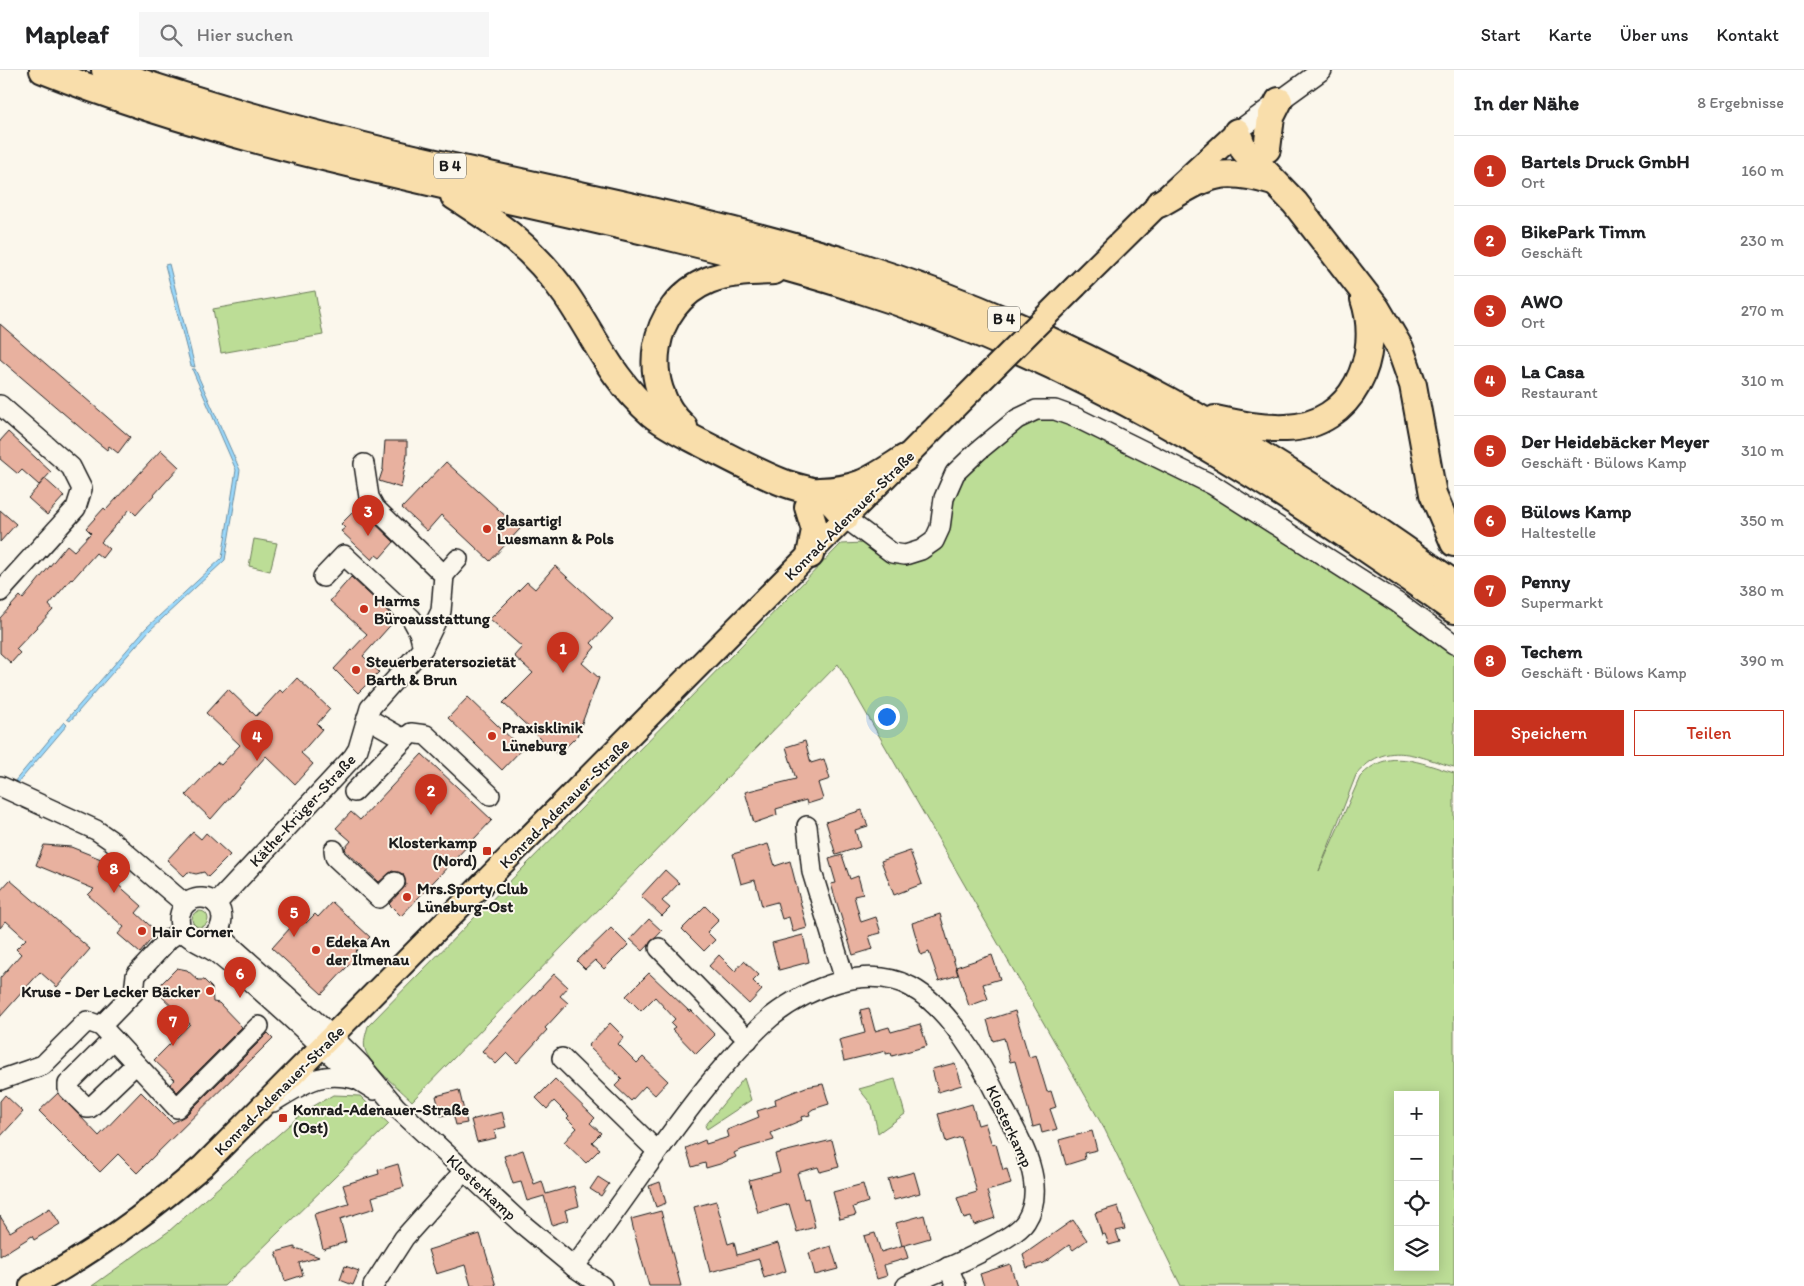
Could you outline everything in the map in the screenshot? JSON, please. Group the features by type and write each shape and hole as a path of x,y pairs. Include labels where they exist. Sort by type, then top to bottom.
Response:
{"highway":[{"name":"B 4","path":"43,70 214,129 438,186 662,235 792,269 905,304 1040,359 1112,394 1190,436 1283,493 1374,553 1454,610"},
{"name":"B 4","path":"105,70 218,108 440,164 666,214 855,265 950,298 1049,339 1199,416 1294,473 1454,584"},
{"path":"1266,149 1271,117 1279,101"},
{"path":"1238,132 1266,149 1295,203"},
{"path":"1238,132 1244,150 1295,203 1377,309 1400,348 1413,385 1433,494 1454,543"},
{"path":"1159,204 1194,184 1221,173 1244,173 1273,182"},
{"path":"438,186 500,225 523,244 567,296 620,383 653,414 670,427 740,464 813,499 835,504 844,520"},
{"path":"701,443 676,420 664,403 656,380 654,357 660,330 672,308 687,293 708,280 730,274 792,269"},
{"path":"1199,416 1247,425 1287,428 1305,426 1323,419 1340,407 1353,394 1363,375 1370,352 1368,315 1360,287"},
{"path":"813,499 857,486 905,458"},
{"path":"810,555 816,530 813,499"}],"main road":[{"name":"Konrad-Adenauer-Straße","path":"31,1286 74,1263 104,1244 203,1166 1076,286 1159,204 1238,132"}],"street":[{"path":"1238,132 1322,70"},
{"path":"0,405 71,467 82,489 76,508 0,592"},
{"path":"844,520 892,553 905,555 921,550 934,542 940,528 944,498 955,473 1017,419 1036,410 1055,410 1077,418 1214,486 1398,603 1454,644"},
{"path":"364,464 369,497 375,508 444,575 458,559"},
{"path":"323,577 344,555 412,619 419,632 423,648"},
{"name":"Käthe-Krüger-Straße","path":"216,904 353,757 358,749 366,718 374,702 423,648 441,611 444,575"},
{"path":"366,718 404,739"},
{"path":"354,792 411,733 426,735 479,792"},
{"path":"0,786 96,830 112,840 185,904"},
{"path":"806,826 812,872 845,980"},
{"path":"334,850 335,857 380,898 394,882"},
{"path":"199,941 211,938 219,930 222,916 216,904 204,898 190,900 185,904 179,917 182,930 189,938 199,941 218,954 327,1041"},
{"path":"136,1064 90,1108 87,1108 68,1089 68,1084 134,992 136,975 170,939 182,930"},
{"path":"219,930 228,943 327,1041"},
{"path":"659,948 748,1040"},
{"name":"Klosterkamp","path":"574,1267 615,1214 658,1151 701,1094 748,1040 771,1018 813,992 845,980 865,977 888,979 911,987 935,1007 974,1055 1011,1123 1034,1181 1035,1196 1026,1223 1000,1242 906,1286"},
{"path":"0,1080 42,1065 87,1021 107,1032 177,1108 259,1026"},
{"name":"Klosterkamp","path":"327,1041 358,1080 393,1102"},
{"name":"Klosterkamp","path":"327,1041 361,1065 393,1102 464,1171 544,1244 602,1286"},
{"path":"562,1058 658,1151"},
{"name":"Klosterkamp","path":"260,1108 317,1078 331,1075 358,1080"},
{"path":"372,1286 404,1238 464,1171"},
{"path":"948,1267 956,1286"}],"green space":[{"path":"315,291 323,335 221,353 213,309"},
{"path":"1054,415 1210,492 1393,610 1454,654 1454,767 1402,753 1378,757 1367,764 1356,775 1319,871 1360,777 1371,768 1393,759 1417,762 1454,773 1454,1286 1181,1286 1105,1130 838,664 412,1101 378,1069 368,1055 364,1043 368,1026 841,544 864,543 905,562 924,559 938,546 949,500 960,477 981,455 1037,416"},
{"path":"254,539 277,543 270,571 249,566"},
{"path":"197,911 203,911 208,916 206,925 197,927 192,922 192,916"},
{"path":"744,1078 751,1100 707,1129 705,1126"},
{"path":"895,1079 905,1114 878,1133 872,1105 859,1089"},
{"path":"333,1095 360,1096 389,1124 224,1286 92,1286 169,1231 305,1111"}],"water":[{"path":"169,264 195,367 191,366 165,265"},
{"path":"192,369 195,369 240,470 225,560 149,631 70,721 67,719 146,628 222,558 236,470"},
{"path":"64,722 67,725 17,784 14,782"}],"building":[{"path":"0,324 130,437 118,453 109,446 107,450 0,359"},
{"path":"8,432 51,472 39,485 22,470 18,474 0,459 0,441"},
{"path":"385,441 407,441 407,455 401,488 379,481 383,469"},
{"path":"161,450 179,467 136,515 130,509 101,542 109,549 102,558 96,553 71,579 49,605 53,610 16,649 20,653 11,663 0,653 0,618 20,596 23,599 67,545 74,551 91,533 86,528 104,508 106,510"},
{"path":"446,462 520,529 490,561 441,515 427,531 402,508"},
{"path":"45,479 64,496 47,515 28,498"},
{"path":"358,507 394,542 380,558 376,555 372,560 341,531 345,528 341,524"},
{"path":"0,510 16,524 0,542"},
{"path":"555,566 613,619 591,643 595,647 582,663 599,678 577,736 558,755 503,703 533,673 514,656 522,647 490,619 527,582 535,589"},
{"name":"Harms Büroausstattung","path":"351,577 396,619 363,656 379,672 358,693 334,669 367,634 330,601"},
{"path":"297,678 330,709 317,724 322,729 301,753 313,764 295,784 266,756 211,819 186,795 217,762 221,765 240,745 206,713 228,689 256,716 280,690 283,693"},
{"name":"Praxisklinik Lüneburg","path":"468,697 522,749 502,770 448,718"},
{"path":"805,741 811,763 824,759 830,779 818,783 823,799 807,804 806,800 776,809 777,815 754,823 745,792 796,779 786,747"},
{"path":"422,754 492,820 401,916 389,904 406,885 403,874 392,871 379,882 346,851 345,848 351,841 336,828 351,812 360,820"},
{"path":"862,810 868,826 855,830 860,847 836,855 826,822"},
{"path":"193,832 201,839 206,833 230,855 208,877 204,872 196,874 188,872 184,876 167,860"},
{"path":"768,844 775,866 790,861 807,928 793,932 789,917 782,919 777,902 762,906 755,880 741,884 733,854"},
{"path":"44,845 71,847 101,859 98,867 142,906 136,913 157,932 140,953 118,934 124,927 88,895 94,889 36,865"},
{"path":"910,851 922,884 894,895 881,861"},
{"path":"842,855 850,879 858,876 863,894 854,896 861,922 876,917 881,933 869,936 873,949 853,955 831,884 836,883 829,859"},
{"path":"665,870 679,883 662,901 670,908 662,916 641,896"},
{"path":"10,880 90,949 57,987 40,972 0,1017 0,978 21,954 16,949 26,939 6,921 0,928 0,891"},
{"name":"Edeka An der Ilmenau","path":"332,902 370,937 355,952 358,955 322,994 272,948 300,917 306,923 315,914 318,917"},
{"path":"705,906 719,920 707,932 715,940 704,951 682,929"},
{"path":"940,914 958,975 939,981 929,952 921,955 912,923"},
{"path":"649,919 662,931 643,951 630,939"},
{"path":"611,928 628,945 604,969 595,960 585,969 577,961"},
{"path":"803,935 809,962 779,970 772,943"},
{"path":"719,955 735,971 744,961 759,975 753,981 762,990 749,1004 709,966"},
{"path":"992,955 1000,979 983,984 988,999 969,1006 956,967"},
{"path":"177,968 187,970 198,980 204,980 212,988 213,1002 219,1003 242,1027 177,1092 170,1084 175,1080 154,1060 190,1024 155,990"},
{"path":"649,973 690,1012 691,1010 715,1035 696,1054 672,1029 675,1027 671,1023 675,1019 655,997 641,1011 626,996"},
{"path":"554,974 568,987 560,996 568,1003 517,1063 507,1053 496,1064 482,1051"},
{"path":"869,1008 875,1031 889,1027 891,1032 920,1024 927,1046 892,1056 891,1053 886,1054 886,1051 844,1061 839,1040 865,1033 860,1010"},
{"path":"1015,1011 1029,1057 1036,1055 1047,1092 1051,1091 1056,1107 1050,1109 1057,1129 1042,1133 1040,1125 1033,1127 1015,1061 1010,1062 1004,1038 993,1041 987,1020"},
{"path":"610,1023 624,1037 618,1044 637,1063 643,1057 668,1081 655,1095 645,1086 631,1101 615,1086 622,1079 588,1046"},
{"path":"268,1033 273,1038 137,1173 118,1154 100,1172 39,1111 58,1093 99,1136 141,1092 172,1123 185,1116"},
{"path":"955,1063 962,1085 938,1092 932,1069"},
{"path":"555,1079 595,1118 590,1123 601,1133 592,1142 600,1149 586,1163 564,1142 577,1128 567,1118 569,1116 554,1101 547,1109 536,1098"},
{"path":"823,1084 829,1104 813,1109 809,1112 810,1115 801,1117 802,1120 771,1133 774,1140 740,1150 734,1153 736,1157 720,1164 706,1168 705,1163 692,1167 686,1148 705,1140 706,1144 729,1137 727,1130 759,1117 757,1111 776,1105 775,1099 806,1087"},
{"path":"459,1090 467,1123 456,1125 453,1113 441,1116 436,1096"},
{"path":"5,1095 23,1112 0,1137 0,1101"},
{"path":"972,1104 978,1125 985,1123 992,1145 996,1144 1003,1170 1007,1169 1011,1184 987,1191 995,1218 974,1225 971,1217 964,1219 957,1198 977,1192 961,1137 946,1142 938,1114"},
{"path":"502,1112 506,1127 494,1130 496,1138 477,1142 471,1120"},
{"path":"1092,1131 1097,1150 1084,1153 1085,1159 1066,1165 1059,1140"},
{"path":"832,1140 839,1167 820,1172 818,1167 797,1173 804,1199 808,1198 815,1227 797,1232 789,1204 758,1213 749,1180 780,1172 775,1154"},
{"path":"523,1150 534,1184 542,1181 546,1194 574,1186 579,1206 565,1210 568,1220 552,1225 544,1196 527,1201 521,1182 513,1184 504,1156"},
{"path":"398,1164 404,1187 372,1197 375,1208 340,1219 346,1242 323,1249 314,1214 349,1204 343,1185 379,1174 378,1170"},
{"path":"914,1172 920,1193 894,1200 888,1179"},
{"path":"598,1177 609,1184 601,1196 590,1189"},
{"path":"660,1182 666,1203 656,1207 649,1186"},
{"path":"863,1184 868,1202 853,1207 856,1215 840,1219 833,1192"},
{"path":"716,1201 728,1244 734,1242 737,1255 778,1243 786,1271 764,1278 759,1259 710,1272 694,1207"},
{"path":"1118,1206 1125,1229 1116,1231 1120,1242 1109,1245 1105,1234 1102,1235 1095,1213"},
{"path":"50,1208 60,1224 34,1240 32,1236 0,1256 0,1216 10,1232"},
{"path":"661,1211 681,1286 649,1286 635,1236 631,1219"},
{"path":"924,1215 930,1238 902,1246 896,1223"},
{"path":"1073,1220 1087,1240 1073,1250 1069,1245 1044,1263 1027,1268 1023,1255"},
{"path":"875,1233 881,1252 904,1245 908,1258 884,1265 887,1276 877,1279 864,1236"},
{"path":"480,1234 496,1286 471,1286 465,1265 436,1274 428,1250"},
{"path":"831,1246 838,1269 815,1275 809,1253"},
{"path":"295,1247 295,1250 299,1249 319,1257 299,1263 303,1275 285,1281 276,1252"},
{"path":"1010,1264 1017,1286 984,1286 980,1274"},
{"path":"345,1266 359,1271 353,1285 340,1280"}],"place":[{"name":"glasartig! Luesmann & Pols","path":"487,529"},
{"name":"AWO","path":"368,536"},
{"name":"Harms Büroausstattung","path":"364,609"},
{"name":"Steuerberatersozietät Barth & Brun","path":"356,670"},
{"name":"Bartels Druck GmbH","path":"563,673"},
{"name":"Praxisklinik Lüneburg","path":"492,736"},
{"name":"La Casa","path":"257,761"},
{"name":"BikePark Timm","path":"431,815"},
{"name":"Klosterkamp (Nord)","path":"487,851"},
{"name":"Techem","path":"114,893"},
{"name":"Mrs.Sporty Club Lüneburg-Ost","path":"407,897"},
{"name":"Hair Corner","path":"142,931"},
{"name":"Der Heidebäcker Meyer","path":"294,937"},
{"name":"Edeka An der Ilmenau","path":"316,950"},
{"name":"Kruse - Der Lecker Bäcker","path":"210,991"},
{"name":"Bülows Kamp","path":"240,998"},
{"name":"Penny","path":"173,1046"},
{"name":"Konrad-Adenauer-Straße (Ost)","path":"283,1118"}]}
